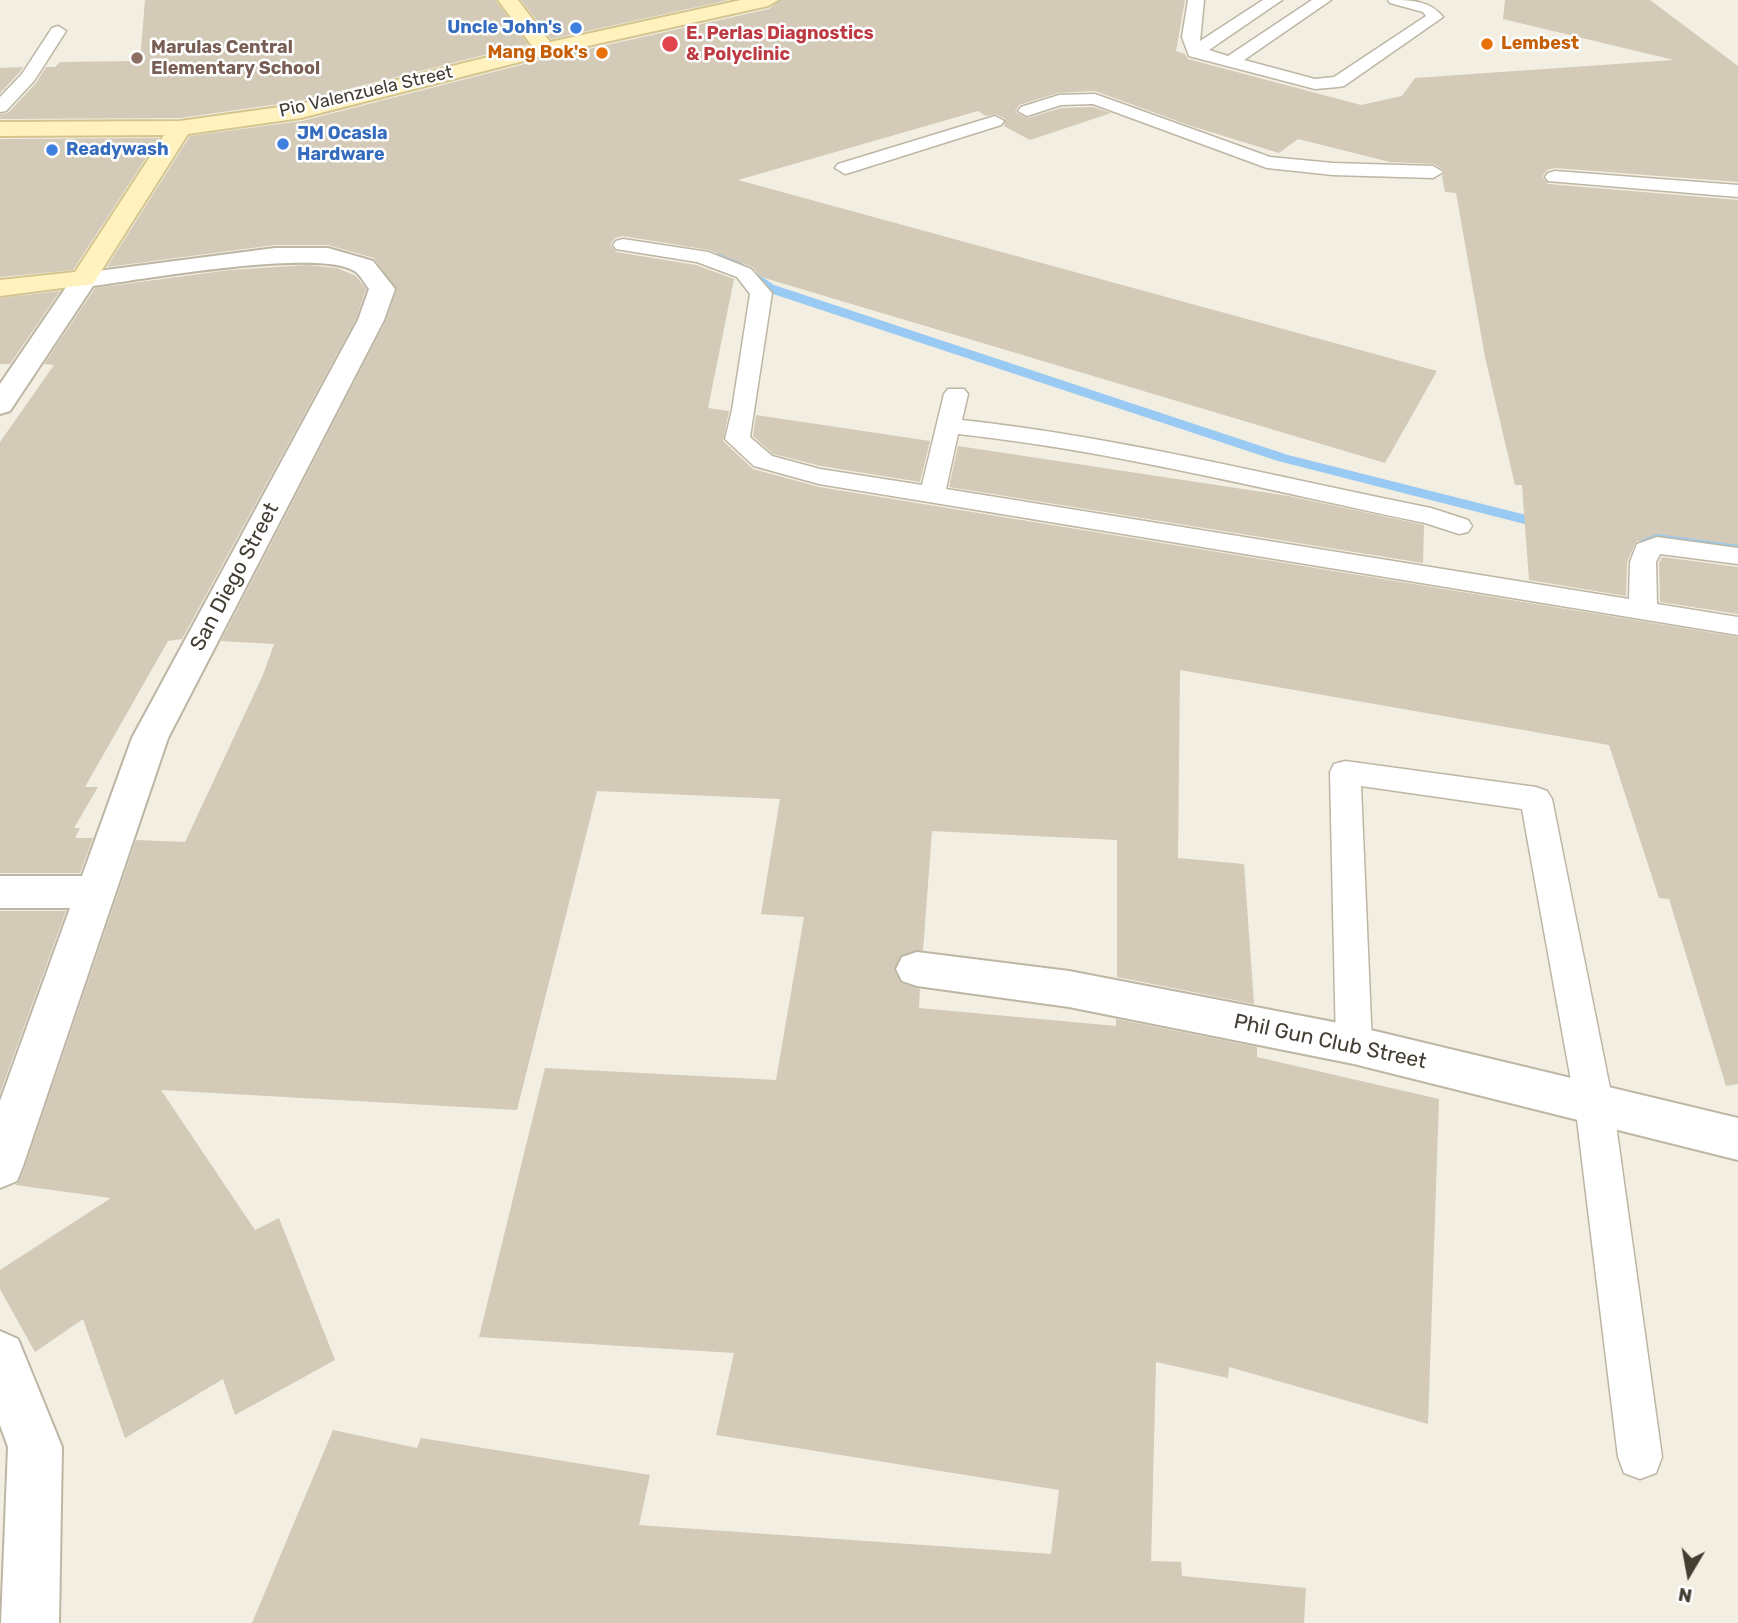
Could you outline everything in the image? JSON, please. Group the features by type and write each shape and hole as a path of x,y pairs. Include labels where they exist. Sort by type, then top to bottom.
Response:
{"street":[{"path":"508,0 545,49"},
{"name":"Pio Valenzuela Street","path":"0,129 180,128 301,111 545,49 768,0"},
{"path":"0,405 110,241 180,128"},
{"name":"San Diego Street","path":"0,1166 150,738 371,320 382,289 364,266 328,256 275,256 84,279"},
{"path":"0,288 84,279"},
{"path":"0,892 95,892"},
{"name":"Phil Gun Club Street","path":"917,969 1069,989 1354,1045 1738,1139"},
{"path":"0,1357 35,1447 30,1623"}],"lane":[{"path":"1195,52 1190,37 1196,0"},
{"path":"1195,52 1274,0"},
{"path":"1231,61 1323,0"},
{"path":"1195,52 1315,84 1339,82 1435,17 1429,9 1396,0"},
{"path":"4,99 27,77 58,31"},
{"path":"1027,111 1059,100 1095,99 1267,162 1333,169 1433,172"},
{"path":"845,168 995,121"},
{"path":"1555,177 1738,191"},
{"path":"623,246 701,256 744,272 761,293 744,410 737,439 762,460 819,476 1738,626"},
{"path":"932,494 956,394"},
{"path":"948,426 1063,440 1431,516 1459,526"},
{"path":"1643,610 1643,562 1646,550 1657,545 1738,555"},
{"path":"1354,1045 1345,772 1536,800 1594,1103 1640,1457"}],"building":[{"path":"145,0 495,0 528,44 300,101 180,118 0,119 0,114 8,113 36,83 46,67 55,67 60,62 140,61"},
{"path":"521,0 729,0 551,39"},
{"path":"780,0 1185,0 1176,51 1185,54 1188,59 1361,105 1402,96 1415,78 1674,60 1503,19 1505,0 1650,0 1738,66 1738,182 1555,168 1547,170 1542,177 1548,184 1738,200 1738,545 1657,534 1636,542 1627,562 1626,596 1529,580 1522,485 1515,485 1485,357 1456,193 1445,192 1442,176 1445,171 1434,164 1390,162 1298,139 1279,153 1191,126 1095,91 1058,93 1019,105 1015,112 1028,118 1061,108 1093,107 1111,113 1030,140 1004,126 1005,119 996,114 986,116 978,111 738,180 1437,371 1385,463 761,277 752,267 709,250 623,236 615,238 610,245 616,252 696,265 734,279 708,408 729,411 723,441 753,469 819,487 1738,637 1738,1084 1726,1086 1669,899 1659,898 1609,745 1180,670 1178,858 1244,864 1254,1004 1117,977 1117,840 932,831 923,950 901,955 894,970 901,983 920,989 919,1008 1116,1026 1116,1019 1257,1047 1257,1057 1439,1099 1428,1424 1229,1367 1228,1378 1156,1362 1151,1561 1181,1562 1182,1576 1306,1588 1304,1623 252,1623 333,1430 417,1448 421,1438 650,1475 639,1525 1051,1554 1059,1490 716,1435 734,1353 479,1337 545,1068 776,1080 804,917 761,914 780,799 597,791 517,1110 161,1090 255,1230 279,1218 335,1360 235,1415 223,1379 125,1438 83,1319 35,1352 0,1289 0,1270 111,1198 15,1185 25,1167 136,840 185,842 263,675 274,644 221,641 386,321 397,290 374,258 328,245 275,245 107,267 190,136 302,121 548,58 769,9"},
{"path":"23,67 20,72 0,93 0,68"},
{"path":"159,138 73,270 0,277 0,139"},
{"path":"307,265 337,268 356,276 366,289 356,319 182,639 168,641 85,787 98,787 74,828 80,828 75,838 93,838 80,873 0,873 0,442 54,365 44,364 95,288 230,270"},
{"path":"60,291 10,364 0,364 0,298"},
{"path":"756,415 930,441 920,482 821,466 773,454 753,436"},
{"path":"958,446 1289,496 1424,525 1423,563 949,487"},
{"path":"1662,557 1738,567 1738,614 1660,602 1659,563"},
{"path":"0,911 66,911 0,1093"}],"waterway":[{"path":"721,253 769,288 1283,458 1548,525"},
{"path":"1626,535 1738,545"}],"place":[{"name":"Uncle John's","path":"576,28"},
{"name":"E. Perlas Diagnostics & Polyclinic","path":"670,44"},
{"name":"Lembest","path":"1487,44"},
{"name":"Mang Bok's","path":"602,53"},
{"name":"Marulas Central Elementary School","path":"137,58"},
{"name":"JM Ocasla Hardware","path":"283,144"},
{"name":"Readywash","path":"52,150"}]}
